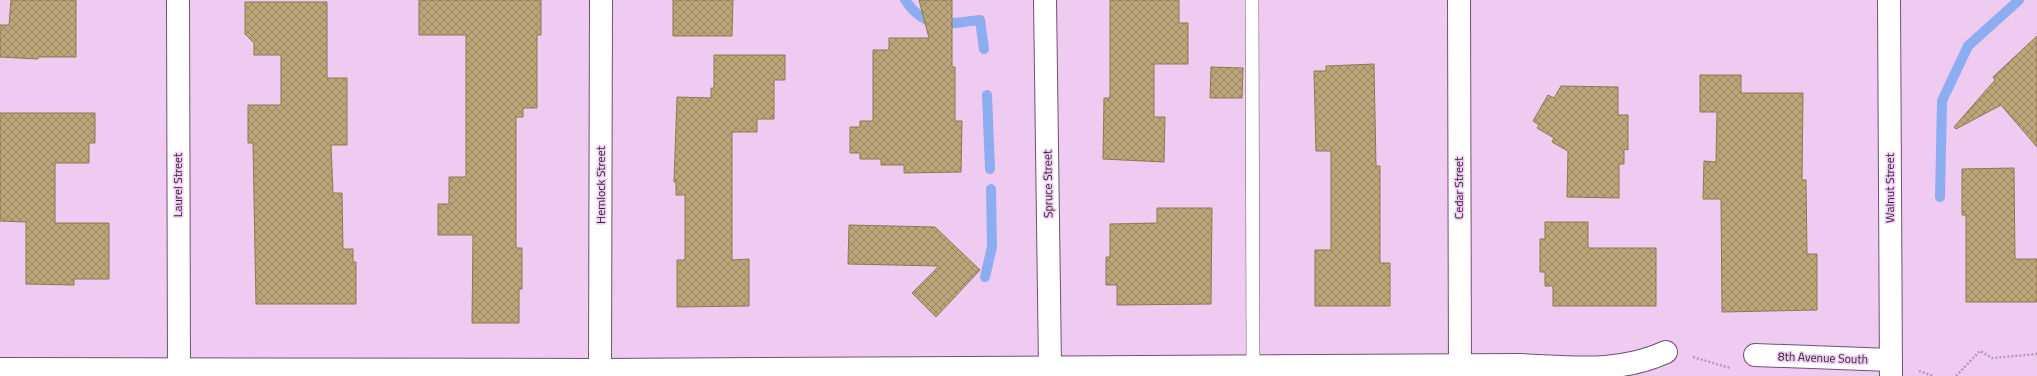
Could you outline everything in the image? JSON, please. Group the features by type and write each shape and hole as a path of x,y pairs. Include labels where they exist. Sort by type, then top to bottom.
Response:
{"street":[{"name":"Laurel Street","path":"178,0 179,369"},
{"name":"Hemlock Street","path":"600,370 601,0"},
{"name":"Spruce Street","path":"1045,0 1050,368"},
{"name":"Cedar Street","path":"1459,0 1460,371"},
{"name":"Walnut Street","path":"1889,0 1891,368"},
{"path":"0,370 41,373 179,369 387,372 600,370 651,373 916,372 1050,368 1253,367 1460,371 1520,365 1599,369 1646,361 1666,352"},
{"name":"8th Avenue South","path":"1755,355 1891,368"}],"lane":[{"path":"1252,0 1253,367"}],"path":[{"path":"1956,376 1980,351 1992,358 2037,354"},
{"path":"1689,355 1736,370"}],"building":[{"path":"11,0 76,0 76,57 38,57 38,59 0,57 0,25 9,25"},
{"path":"419,0 541,0 541,35 537,35 537,108 523,108 523,117 516,117 516,248 522,248 522,289 519,289 519,323 472,323 473,235 438,235 438,204 449,204 449,177 466,177 466,35 419,35"},
{"path":"673,0 733,0 732,36 673,36"},
{"path":"919,0 952,0 952,67 955,67 955,121 962,121 961,172 904,173 904,165 881,165 881,159 860,159 860,153 850,153 850,127 860,127 860,121 873,121 873,50 889,50 889,38 929,38"},
{"path":"1110,0 1179,0 1179,23 1188,23 1188,64 1154,64 1154,117 1165,117 1164,162 1103,159 1104,98 1110,98"},
{"path":"245,2 327,2 327,78 347,78 347,145 331,145 333,193 342,193 343,249 353,249 353,262 356,262 356,304 256,304 253,143 248,143 248,105 281,105 281,55 254,55 254,43 245,34"},
{"path":"2037,36 2037,147 2001,105 1956,129 1954,127 1995,80 1993,77"},
{"path":"714,55 785,55 785,80 774,80 774,119 757,119 757,132 732,132 732,260 749,259 749,306 677,307 677,260 685,260 685,195 676,195 676,182 674,182 677,97 711,98 711,88 714,88"},
{"path":"1374,64 1376,166 1380,166 1380,263 1390,263 1390,306 1315,306 1315,250 1331,250 1331,151 1316,151 1314,71 1326,71 1326,66"},
{"path":"1211,67 1243,68 1242,98 1210,98"},
{"path":"1700,75 1741,75 1741,93 1803,93 1802,180 1806,180 1807,254 1817,254 1817,310 1722,312 1721,199 1703,199 1704,161 1716,162 1717,112 1700,112"},
{"path":"1561,86 1618,87 1618,115 1628,115 1628,150 1624,149 1624,164 1619,164 1619,198 1567,197 1568,151 1552,142 1554,138 1537,128 1539,125 1533,121 1548,95 1554,98"},
{"path":"0,113 95,113 95,143 89,143 89,163 55,163 55,223 109,223 109,279 74,279 74,285 26,284 26,222 0,221"},
{"path":"2014,168 2015,259 2037,259 2037,302 1966,302 1966,215 1962,215 1962,169"},
{"path":"1157,208 1212,208 1211,304 1117,305 1117,285 1106,285 1106,257 1110,257 1110,224 1157,223"},
{"path":"1545,222 1588,222 1588,248 1656,248 1656,306 1553,306 1553,286 1545,286 1545,272 1540,272 1540,239 1545,239"},
{"path":"849,225 935,227 980,270 936,317 912,293 939,266 848,264"}],"waterway":[{"path":"905,0 921,17 930,21 948,23 980,20 984,49"},
{"path":"1940,197 1942,101 1968,46 2019,0"},
{"path":"987,95 990,169"},
{"path":"985,277 992,247 991,189"}]}
